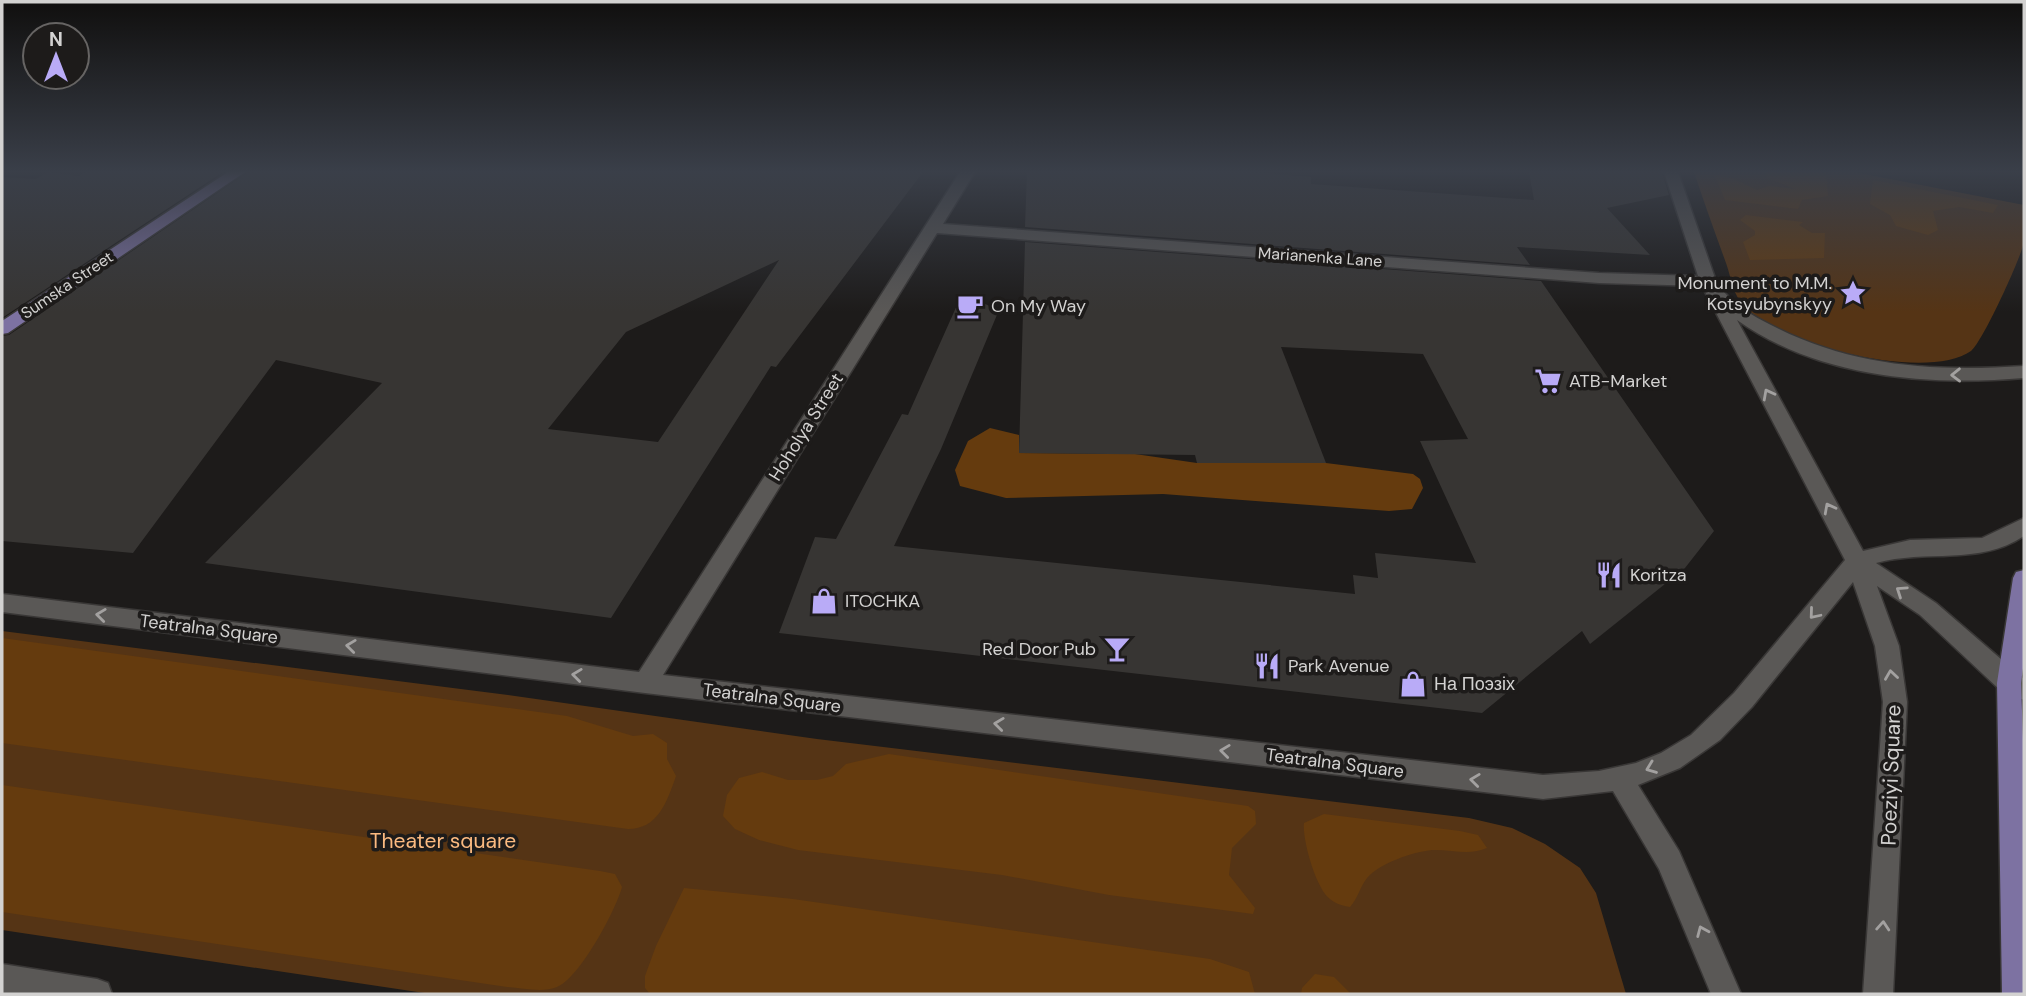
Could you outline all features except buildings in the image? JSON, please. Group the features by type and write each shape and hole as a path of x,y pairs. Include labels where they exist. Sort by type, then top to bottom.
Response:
{"main road":[{"name":"Sumska Street","path":"2,329 168,218"},
{"path":"2017,994 2017,686 2024,578"}],"street":[{"name":"Hoholya Street","path":"645,683 938,218"},
{"name":"Poeziyi Square","path":"1687,218 1712,288 1857,561 1887,646 1895,702 1878,994"},
{"name":"Marianenka Lane","path":"932,228 1712,288"},
{"path":"1712,288 1736,313 1766,330 1790,342 1850,362 1883,369 1946,376 2024,372"},
{"path":"1726,994 1669,860 1620,779 1686,752 1723,724 1857,561 1908,548 1986,547 2024,526"},
{"name":"Poeziyi Square","path":"1857,561 1928,610 2017,686"},
{"name":"Teatralna Square","path":"2,603 645,683 1543,787 1584,785 1620,779"},
{"path":"2,979 97,994"}],"green space":[{"path":"1710,218 2025,218 2024,242 2016,265 1984,333 1971,351 1949,360 1920,363 1848,354 1780,330 1754,315 1738,298"},
{"name":"Theater square","path":"2,631 508,695 817,739 1469,818 1512,828 1545,844 1580,868 1596,893 1626,994 431,994 2,930"}],"shaded area":[{"path":"1774,218 1803,222 1799,225 1812,233 1825,233 1824,258 1750,260 1743,242 1755,235 1755,231 1740,220"},
{"path":"1892,218 1935,218 1938,230 1928,235 1896,226"},
{"path":"990,428 1019,435 1019,453 1135,454 1197,463 1326,463 1413,474 1420,479 1423,488 1412,509 1389,511 1163,494 1006,498 960,486 955,470 968,441"},
{"path":"2,638 567,716 633,736 653,734 667,743 667,759 676,776 665,804 654,819 638,828 628,829 2,743"},
{"path":"889,754 1248,806 1255,811 1256,824 1232,848 1229,875 1255,908 1253,914 1109,895 1002,875 798,850 759,840 735,829 723,816 727,795 739,778 762,772 788,780 817,780 833,776 846,764"},
{"path":"2,785 600,871 615,874 622,887 605,927 586,958 566,981 545,990 507,987 2,912"},
{"path":"1324,814 1460,831 1478,835 1487,848 1467,852 1432,850 1397,859 1367,878 1350,907 1345,906 1332,901 1325,894 1315,875 1308,851 1304,823"},
{"path":"684,888 793,899 1210,959 1249,972 1255,994 650,994 645,988 645,976"},
{"path":"1315,974 1334,977 1351,994 1301,994 1302,988"}],"place":[{"name":"Monument to M.M. Kotsyubynskyy","path":"1853,293"},
{"name":"On My Way","path":"970,306"},
{"name":"ATB-Market","path":"1548,381"},
{"name":"Koritza","path":"1609,575"},
{"name":"ITOCHKA","path":"824,601"},
{"name":"Red Door Pub","path":"1117,649"},
{"name":"Park Avenue","path":"1267,666"},
{"name":"На Поэзіх","path":"1413,684"}]}
